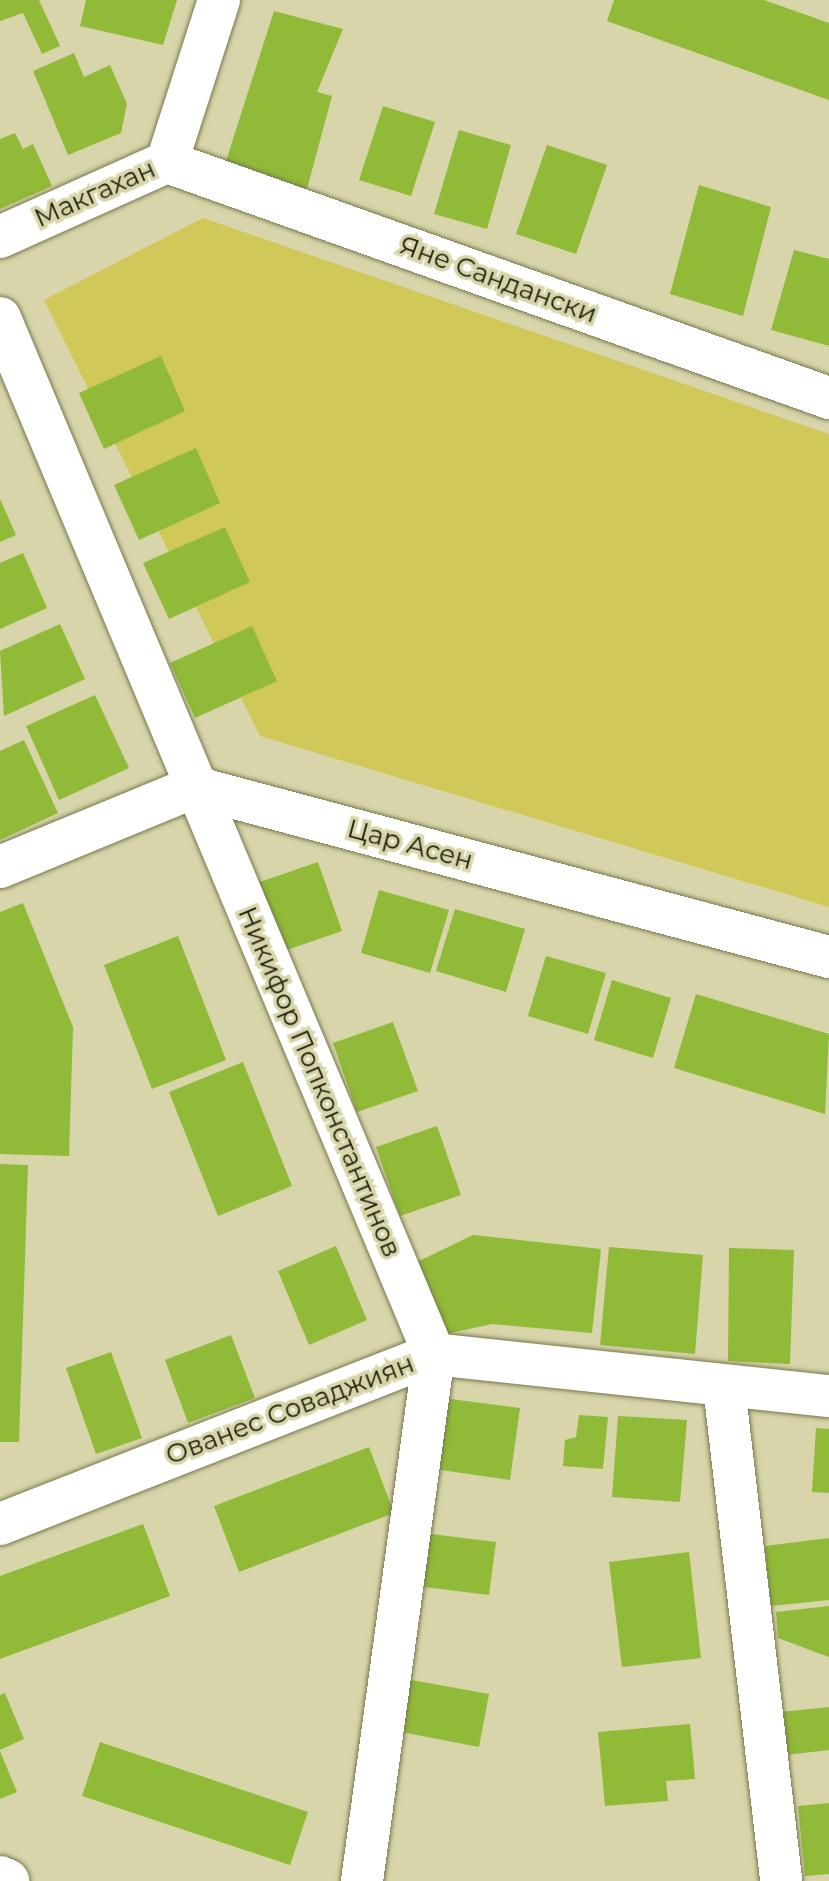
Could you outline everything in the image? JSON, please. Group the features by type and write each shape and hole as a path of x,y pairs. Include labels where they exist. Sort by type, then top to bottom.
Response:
{"street":[{"name":"Макгахан","path":"0,237 167,162 219,0"},
{"name":"Яне Сандански","path":"167,162 829,398"},
{"name":"Никифор Попконстантинов","path":"0,318 434,1354"},
{"path":"0,867 194,787"},
{"name":"Цар Асен","path":"194,787 829,957"},
{"path":"362,1881 434,1354"},
{"name":"Ованес Соваджиян","path":"0,1524 434,1354 829,1396"},
{"path":"724,1386 781,1881"},
{"path":"0,1878 7,1881"}],"shaded area":[{"path":"203,218 829,434 829,907 260,736 44,300"}],"building":[{"path":"0,0 39,0 60,46 42,54 23,13 0,21"},
{"path":"86,0 177,0 163,45 80,26"},
{"path":"614,0 764,0 829,23 829,100 607,21"},
{"path":"274,11 343,29 317,92 332,96 307,189 225,164"},
{"path":"74,53 84,77 110,65 127,104 121,133 68,155 33,71"},
{"path":"383,106 435,122 411,196 359,180"},
{"path":"459,130 511,145 487,229 434,214"},
{"path":"15,133 23,149 33,144 52,186 0,209 0,139"},
{"path":"547,145 607,165 576,254 516,234"},
{"path":"699,185 771,207 743,316 670,294"},
{"path":"794,250 829,259 829,346 771,330"},
{"path":"161,356 185,411 104,449 79,393"},
{"path":"196,448 220,503 139,540 114,485"},
{"path":"0,499 16,535 0,542"},
{"path":"225,527 250,582 169,619 143,563"},
{"path":"23,553 47,608 0,629 0,563"},
{"path":"60,624 85,679 4,716 0,651"},
{"path":"252,626 277,681 195,718 170,663"},
{"path":"95,695 129,768 59,800 26,726"},
{"path":"24,740 58,813 0,840 0,751"},
{"path":"318,862 342,931 281,952 257,883"},
{"path":"379,890 449,910 430,973 361,953"},
{"path":"23,903 73,1027 69,1156 0,1154 0,912"},
{"path":"455,909 525,929 506,992 436,971"},
{"path":"178,936 226,1060 152,1089 104,965"},
{"path":"546,956 606,973 588,1034 528,1016"},
{"path":"612,980 671,998 653,1058 594,1040"},
{"path":"696,994 829,1034 825,1114 674,1068"},
{"path":"393,1022 418,1091 357,1112 333,1043"},
{"path":"243,1062 292,1186 218,1216 169,1092"},
{"path":"437,1126 461,1195 400,1216 376,1147"},
{"path":"0,1164 28,1165 19,1442 0,1442"},
{"path":"473,1235 601,1249 592,1333 492,1324 441,1335 415,1263"},
{"path":"336,1246 367,1320 309,1345 278,1271"},
{"path":"609,1247 703,1255 695,1354 600,1345"},
{"path":"729,1248 794,1250 790,1364 728,1361"},
{"path":"231,1335 255,1398 188,1423 165,1360"},
{"path":"111,1352 142,1438 96,1454 66,1368"},
{"path":"443,1398 520,1408 510,1480 434,1469"},
{"path":"579,1415 608,1417 603,1469 563,1466 565,1440 576,1437"},
{"path":"618,1416 687,1420 680,1502 612,1497"},
{"path":"816,1428 829,1429 829,1493 812,1492"},
{"path":"369,1447 394,1513 239,1572 214,1506"},
{"path":"143,1524 170,1596 0,1659 0,1576"},
{"path":"423,1533 496,1542 489,1595 416,1586"},
{"path":"829,1538 829,1600 771,1606 765,1546"},
{"path":"689,1552 701,1658 622,1667 609,1562"},
{"path":"829,1606 829,1657 778,1638 776,1612"},
{"path":"406,1679 489,1694 479,1747 396,1731"},
{"path":"5,1693 24,1739 0,1750 0,1695"},
{"path":"829,1707 829,1750 786,1755 781,1712"},
{"path":"690,1724 695,1779 666,1781 668,1801 605,1806 598,1732"},
{"path":"100,1742 308,1812 290,1865 82,1796"},
{"path":"0,1751 17,1792 0,1799"},
{"path":"829,1803 829,1874 805,1876 798,1806"}]}
